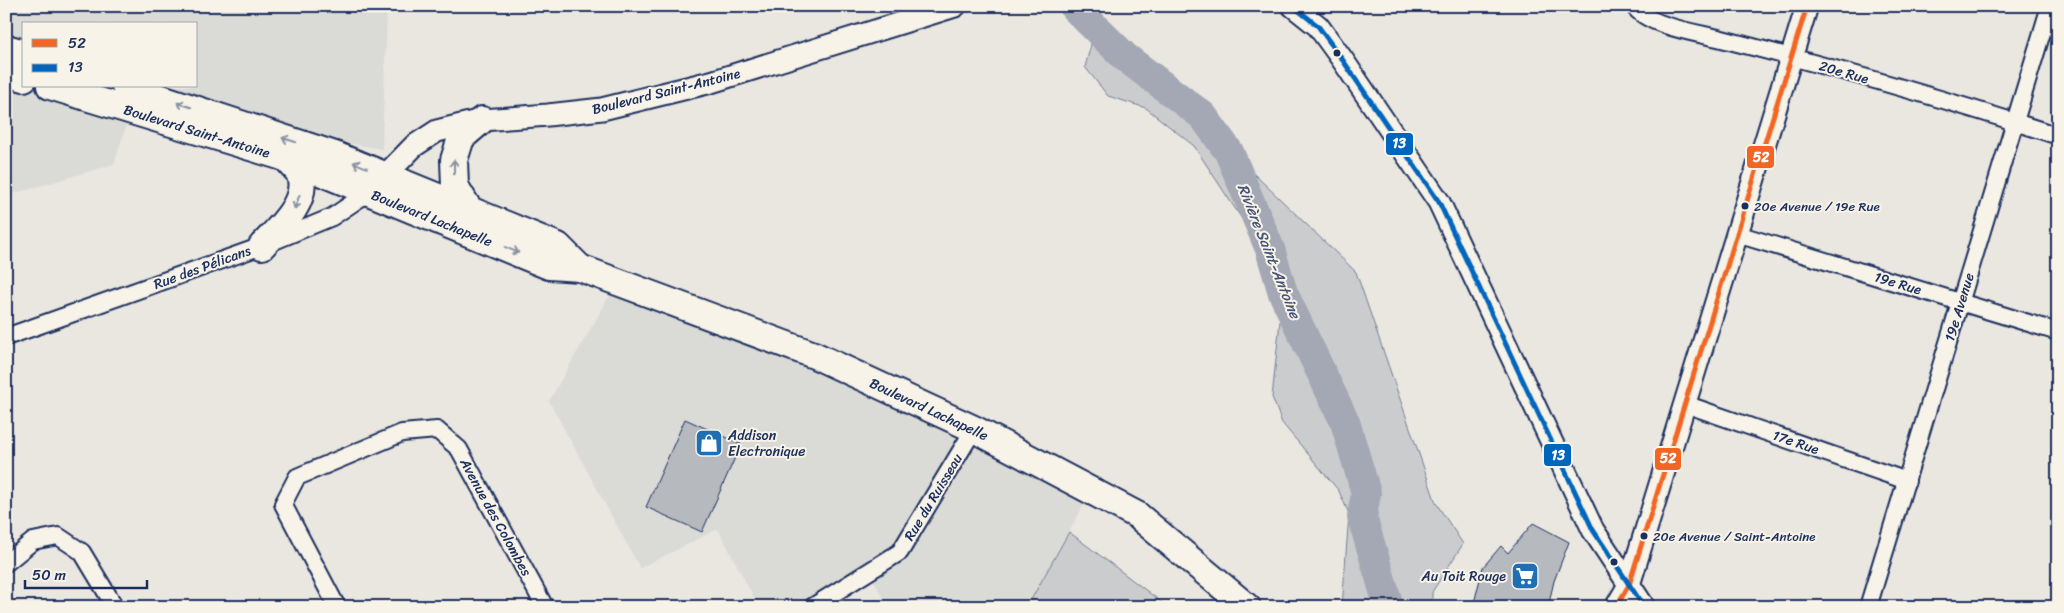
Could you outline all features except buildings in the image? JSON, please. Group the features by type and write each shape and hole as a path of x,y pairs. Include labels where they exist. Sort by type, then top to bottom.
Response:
{"main road":[{"path":"6,48 22,52"},
{"path":"6,73 22,77"},
{"name":"Boulevard Saint-Antoine","path":"57,88 286,158"},
{"name":"Boulevard Saint-Antoine","path":"131,88 335,155"},
{"path":"470,211 455,186 454,160 461,138 482,120"},
{"name":"Boulevard Lachapelle","path":"335,155 377,184 549,266 580,268 814,355 974,429 1137,516 1248,607"},
{"path":"262,246 292,215 300,193 299,174 286,158"},
{"name":"Boulevard Lachapelle","path":"286,158 470,211 558,246 580,268"}],"street":[{"name":"Boulevard Saint-Antoine","path":"377,184 414,146 437,131 482,120 548,116 602,109 710,82 955,6"},
{"path":"1293,6 1318,26 1439,202 1593,530 1644,607"},
{"name":"20e Rue","path":"1634,6 1638,12 1669,26 1791,57 2058,136"},
{"path":"1616,607 1629,586 1807,6"},
{"name":"19e Avenue","path":"1868,607 2050,6"},
{"name":"Rue des Pélicans","path":"6,337 262,246 332,217 377,184"},
{"name":"19e Rue","path":"1737,234 2058,332"},
{"name":"17e Rue","path":"1685,404 1907,481"},
{"name":"Rue du Ruisseau","path":"812,607 900,552 974,429"},
{"name":"Avenue des Colombes","path":"337,607 283,504 297,477 402,433 437,430 459,449 545,607"},
{"path":"6,563 33,541 58,536 82,552 115,607"},
{"path":"1629,586 1629,607"}],"shaded area":[{"path":"6,6 373,6 387,11 382,149 301,135 157,88 198,88 198,22 22,22 22,88 138,88 114,164 6,196"},
{"path":"1093,37 1179,102 1356,272 1436,503 1463,544 1432,592 1432,607 1342,607 1349,514 1339,491 1282,423 1272,397 1284,283 1194,146 1146,108 1108,96 1085,67"},
{"path":"621,276 1052,471 1086,501 1027,607 888,607 869,571 806,607 759,607 718,529 640,568 549,401"},
{"path":"1069,532 1168,607 1027,607"}],"waterway":[{"name":"Rivière Saint-Antoine","path":"1075,8 1125,57 1203,116 1229,152 1270,249 1283,293 1345,422 1366,493 1362,517 1389,607"}],"transit line":[{"name":"13","path":"1293,6 1318,26 1439,202 1593,530 1644,607"},
{"name":"52","path":"1616,607 1629,585 1807,6"}],"place":[{"name":"20e Avenue / 19e Rue","path":"1745,206"},
{"name":"Addison Electronique","path":"709,443"},
{"name":"20e Avenue / Saint-Antoine","path":"1644,536"},
{"name":"Au Toit Rouge","path":"1525,576"}]}
